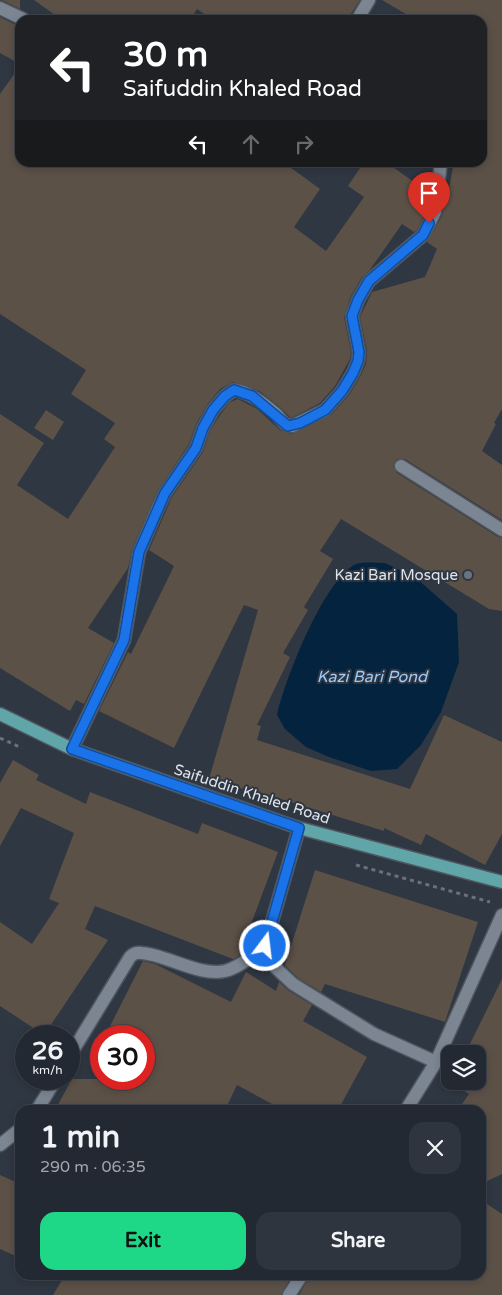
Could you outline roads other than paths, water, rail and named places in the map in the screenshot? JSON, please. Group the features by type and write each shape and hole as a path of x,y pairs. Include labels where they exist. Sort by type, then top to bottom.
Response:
{"main road":[{"name":"Saifuddin Khaled Road","path":"0,714 72,749 299,828 502,882"}],"street":[{"path":"360,15 369,0"},
{"path":"0,8 15,15"},
{"path":"72,749 124,640 139,552 165,493 196,448 203,428 213,410 225,396 234,390 239,390 252,396 284,424 292,426 325,410 350,379 358,361 359,352 352,316 358,300 369,281 423,235 434,212 440,167"},
{"path":"401,466 502,530"},
{"path":"299,828 265,946 267,956 276,968 293,984 374,1034 436,1062"},
{"path":"409,1105 436,1062 502,915"},
{"path":"80,1040 130,957 135,953 146,954 200,970 224,971 238,965 265,946"},
{"path":"40,1105 49,1090"},
{"path":"0,1145 15,1133"},
{"path":"289,1295 299,1280"}],"water":[{"name":"Kazi Bari Pond","path":"385,563 416,578 457,614 459,662 441,712 421,745 397,769 371,771 306,747 285,729 277,715 297,656 318,611 330,591 342,575 354,565"}],"place":[{"name":"Kazi Bari Mosque","path":"468,575"}]}
